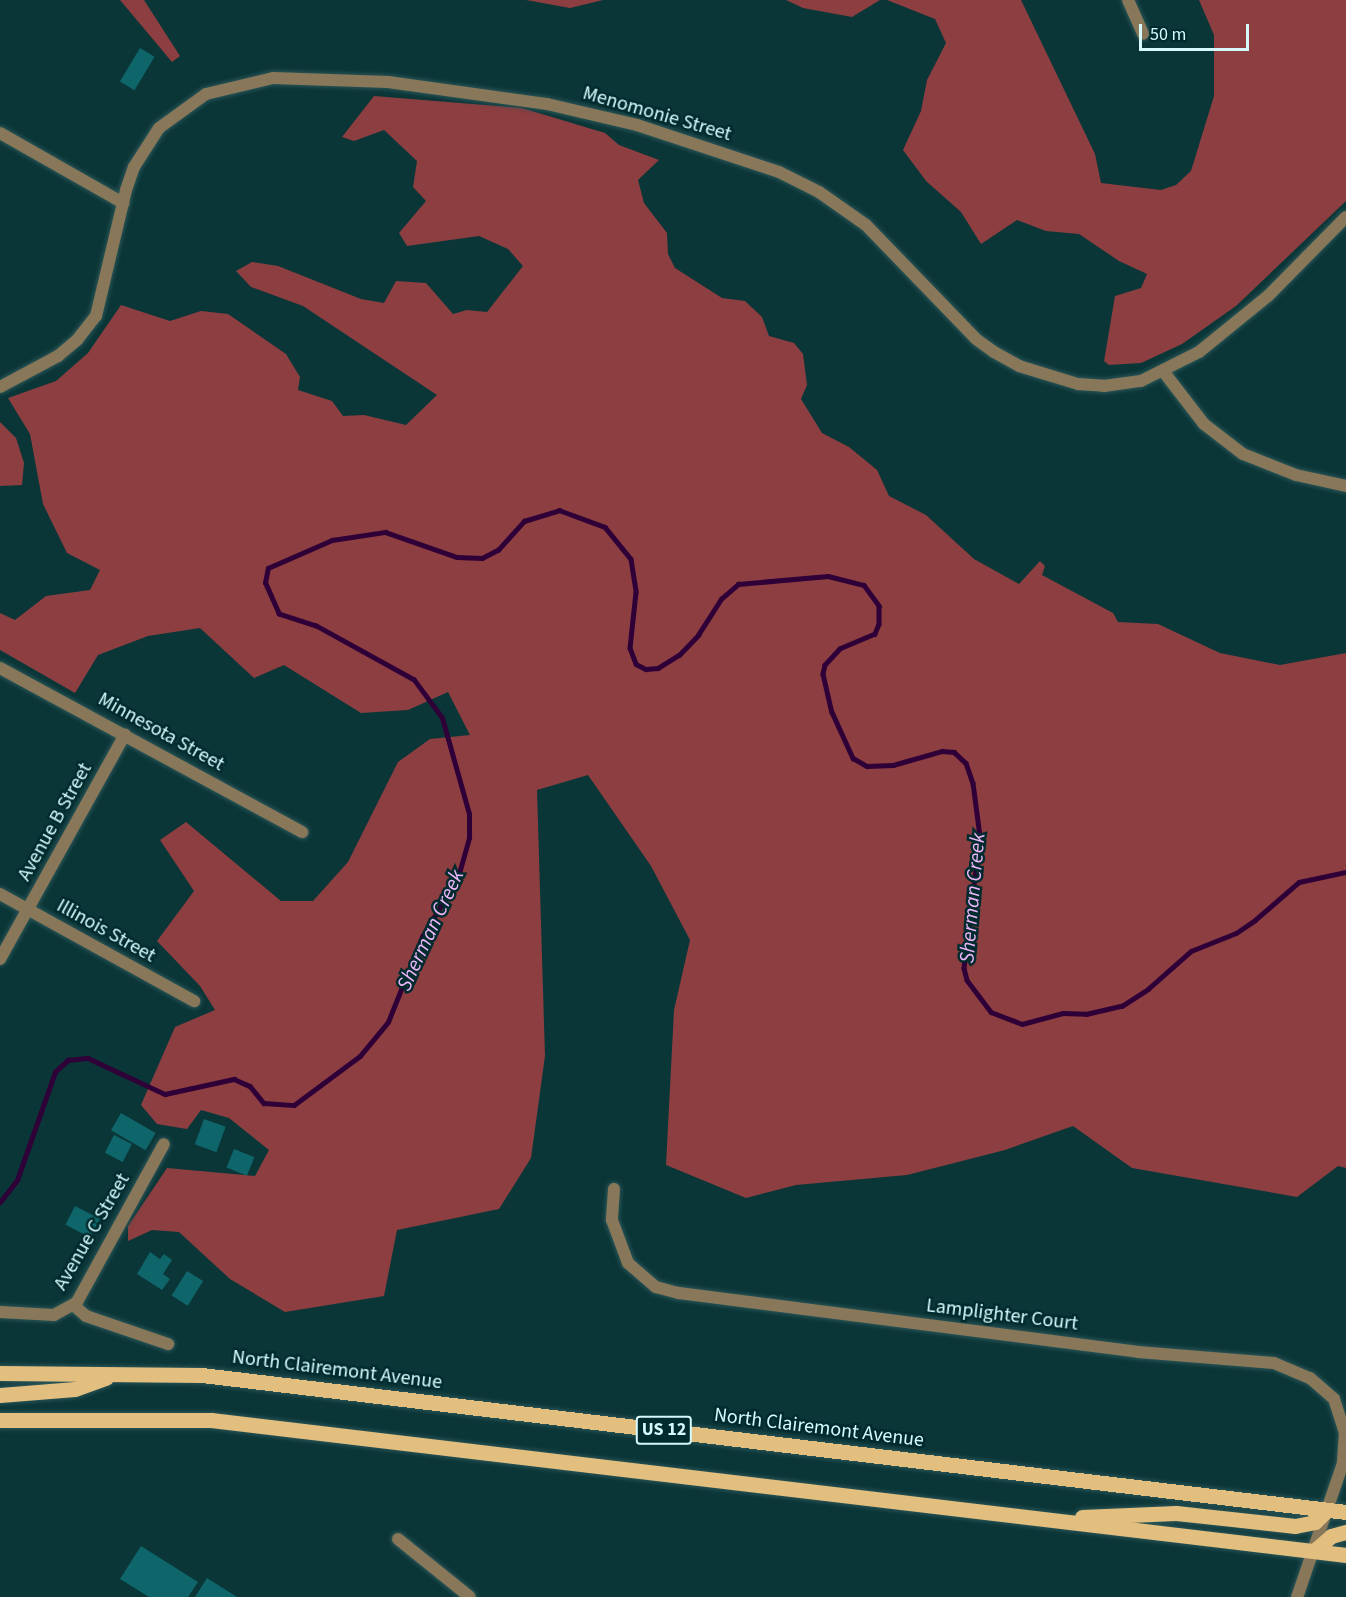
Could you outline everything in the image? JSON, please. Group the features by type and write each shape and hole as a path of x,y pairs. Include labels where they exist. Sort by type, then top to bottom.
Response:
{"main road":[{"name":"North Clairemont Avenue","path":"0,1373 202,1375 1346,1512"},
{"path":"0,1395 75,1389 114,1374"},
{"name":"US 12","path":"0,1420 211,1420 1346,1555"},
{"path":"1049,1520 1176,1513 1295,1526 1315,1522 1327,1510"},
{"path":"1314,1551 1331,1536 1346,1532"}],"street":[{"path":"1128,0 1143,34"},
{"name":"Menomonie Street","path":"0,387 40,367 87,329 103,298 123,203 134,167 159,128 178,111 229,85 273,78 344,78 547,104 637,124 711,147 819,192 884,240 976,339 1019,366 1049,377 1104,386 1141,381 1199,352 1237,323 1346,217"},
{"path":"0,133 123,203"},
{"path":"1163,371 1204,424 1243,454 1296,475 1346,486"},
{"name":"Minnesota Street","path":"0,668 302,832"},
{"name":"Avenue B Street","path":"0,958 125,734"},
{"name":"Illinois Street","path":"0,894 194,1001"},
{"name":"Avenue C Street","path":"0,1312 54,1315 73,1305 164,1144"},
{"name":"Lamplighter Court","path":"614,1189 612,1220 628,1263 656,1287 679,1293 1290,1367 1324,1389 1340,1414 1345,1432 1342,1463 1297,1597"},
{"path":"73,1305 86,1316 168,1344"},
{"path":"398,1539 470,1597"}],"shaded area":[{"path":"120,0 144,0 180,56 172,62"},
{"path":"526,0 603,0 570,8"},
{"path":"786,0 880,0 852,17 803,8"},
{"path":"887,0 1021,0 1095,154 1101,183 1161,190 1176,185 1191,171 1214,96 1214,35 1199,0 1346,0 1346,201 1236,306 1182,344 1141,363 1109,365 1104,361 1115,296 1141,288 1147,274 1119,261 1079,234 1046,231 1017,220 981,244 961,212 926,181 903,150 921,111 927,80 946,43 935,19"},
{"path":"374,96 522,108 605,133 619,145 659,160 638,180 644,203 667,233 668,254 675,268 722,298 745,301 762,317 769,336 794,343 803,354 807,385 801,399 822,433 849,447 877,470 889,496 926,515 974,559 1019,584 1040,561 1045,566 1042,575 1113,613 1118,622 1158,624 1220,653 1280,665 1346,653 1346,1168 1338,1166 1297,1197 1132,1168 1073,1126 1005,1150 907,1175 796,1185 746,1198 666,1165 674,1010 690,940 651,866 588,775 537,790 545,1056 531,1158 499,1209 397,1230 384,1296 285,1312 230,1279 179,1232 152,1230 128,1241 128,1226 167,1168 255,1176 269,1150 229,1118 201,1110 187,1129 157,1124 141,1105 175,1027 215,1010 200,986 157,941 194,891 160,840 186,822 281,901 313,901 348,862 398,762 430,739 470,735 448,692 408,710 361,713 284,665 254,678 200,628 148,636 98,655 75,693 0,650 0,613 15,620 46,596 90,590 100,570 67,553 43,504 30,434 8,398 56,381 88,353 121,305 170,321 201,311 228,314 286,354 300,377 298,390 332,401 343,416 364,415 406,425 437,395 303,306 251,287 236,271 252,262 278,266 361,299 384,303 396,281 426,283 453,314 467,310 487,312 523,266 508,249 479,236 407,246 399,233 426,201 413,187 417,161 384,130 354,141 342,137"},
{"path":"0,422 16,438 24,463 22,485 0,486"}],"building":[{"path":"140,48 155,57 134,90 120,81"},
{"path":"121,1113 156,1133 146,1150 111,1130"},
{"path":"204,1119 226,1127 216,1152 195,1144"},
{"path":"114,1135 132,1144 123,1162 105,1153"},
{"path":"234,1149 254,1157 247,1176 227,1168"},
{"path":"75,1206 100,1219 90,1237 65,1225"},
{"path":"150,1252 160,1259 164,1254 172,1260 163,1274 170,1279 162,1290 137,1274"},
{"path":"187,1271 203,1281 188,1306 172,1296"},
{"path":"141,1546 198,1582 188,1597 149,1597 120,1579"},
{"path":"207,1578 237,1597 195,1597"}],"waterway":[{"name":"Sherman Creek","path":"0,1202 17,1180 55,1072 68,1060 88,1058 165,1094 234,1079 250,1086 264,1103 294,1105 360,1056 388,1022 422,937 458,877 469,838 469,814 442,718 414,680 316,626 279,614 265,583 268,568 332,540 385,532 457,557 482,558 498,550 524,521 559,510 605,527 631,559 636,592 630,648 636,664 646,669 658,668 679,655 698,635 721,599 738,584 828,576 864,585 879,606 879,624 875,634 840,649 825,665 823,674 832,712 853,758 867,766 893,765 942,751 954,752 966,763 973,783 980,836 964,968 967,980 991,1012 1022,1024 1063,1013 1086,1014 1122,1006 1148,989 1191,951 1236,933 1255,920 1299,882 1346,872"}]}
